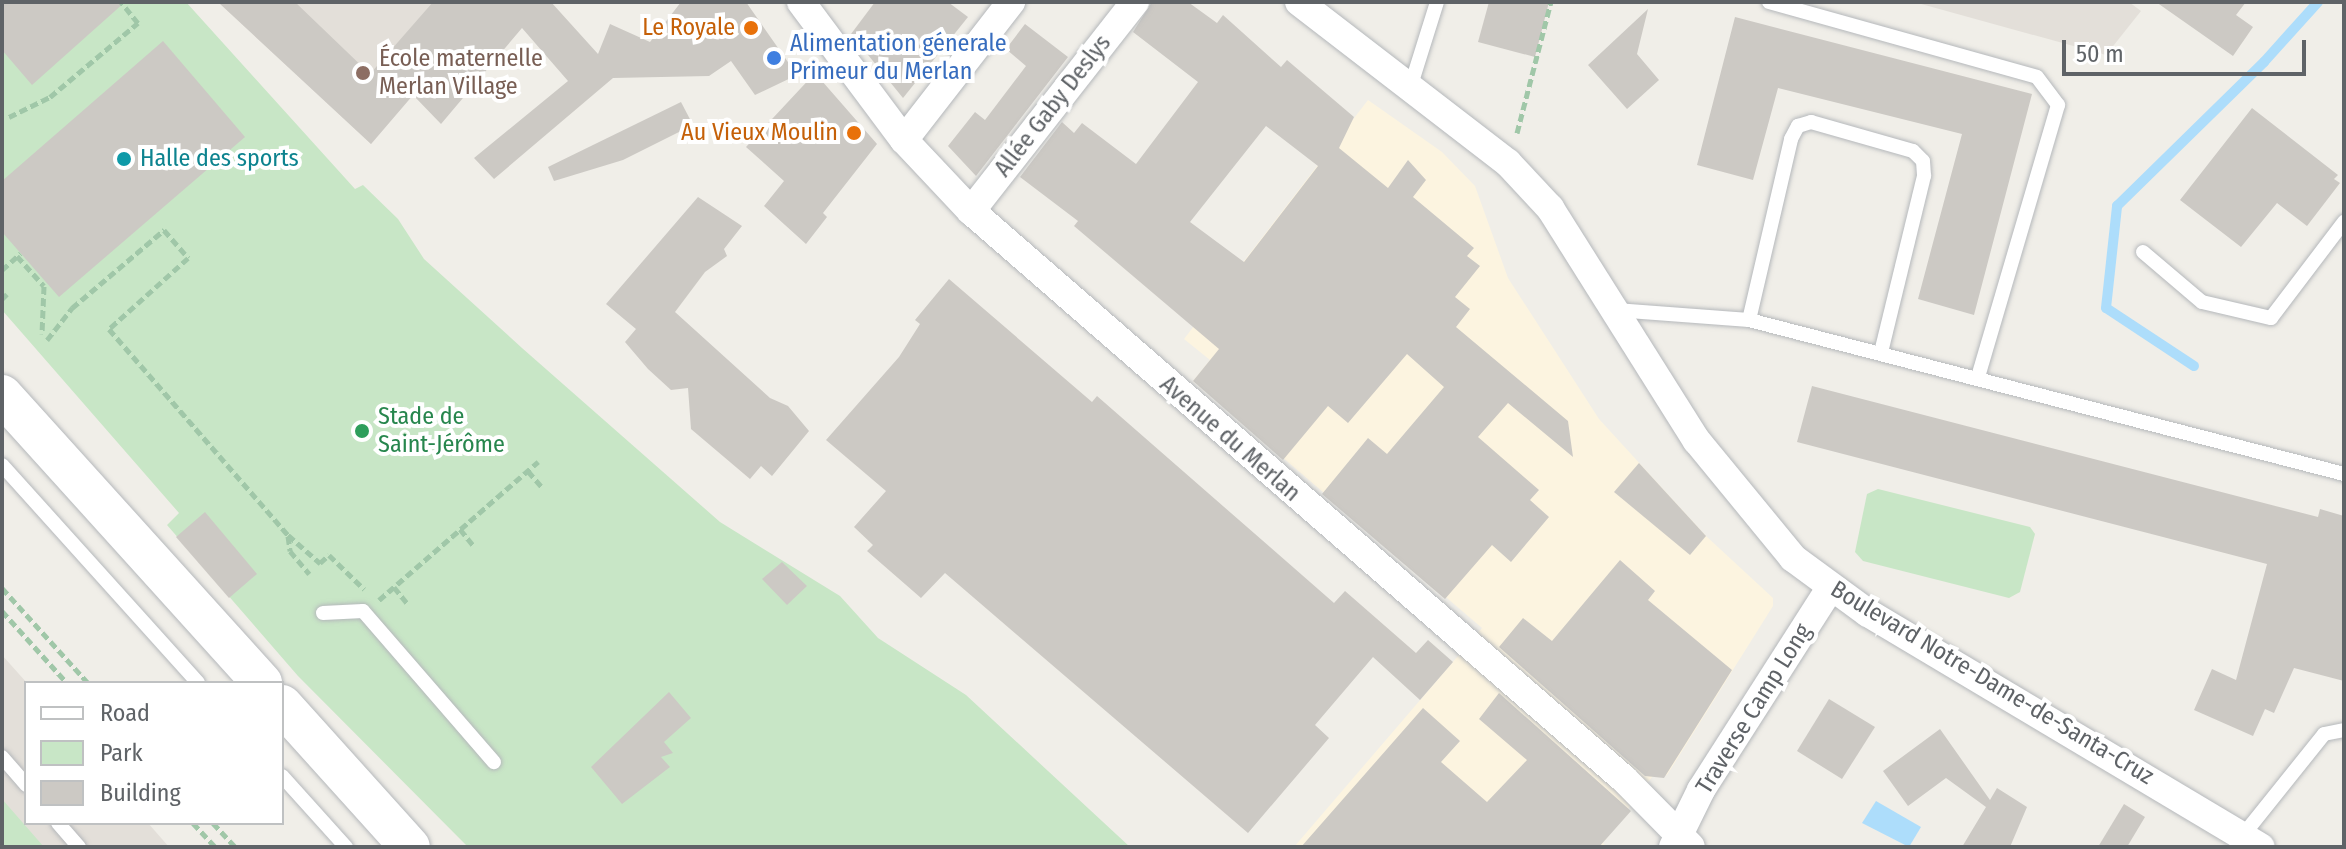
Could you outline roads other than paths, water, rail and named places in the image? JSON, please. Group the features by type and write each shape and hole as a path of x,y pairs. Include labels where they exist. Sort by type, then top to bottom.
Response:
{"street":[{"name":"Avenue du Merlan","path":"801,2 904,140 971,211 1681,842"},
{"path":"904,140 1011,2"},
{"name":"Allée Gaby Deslys","path":"971,211 1135,2"},
{"name":"Boulevard Notre-Dame-de-Santa-Cruz","path":"1299,2 1411,85 1508,163 1550,208 1715,464 1793,558 1830,588 2253,841"},
{"path":"2,395 260,681"},
{"name":"Traverse Camp Long","path":"1681,842 1830,588"},
{"path":"284,707 410,847"}],"lane":[{"path":"1411,85 1437,2"},
{"path":"1769,2 2037,77 2058,105 1978,377"},
{"path":"1749,320 1791,139 1798,126 1811,122 1913,151 1923,161 1924,176 1881,352"},
{"path":"2143,252 2202,302 2271,318 2344,222"},
{"path":"1616,310 1749,320 2344,474"},
{"path":"2,465 196,681"},
{"path":"323,613 363,611 494,762"},
{"path":"2253,841 2324,734 2344,730"},
{"path":"2,757 24,783"},
{"path":"284,778 346,847"},
{"path":"60,825 79,847"}],"water":[{"path":"1876,801 1921,827 1909,847 1862,823"}],"waterway":[{"path":"2194,366 2106,308 2117,206 2264,62 2318,2"}],"place":[{"name":"Le Royale","path":"751,28"},
{"name":"Alimentation génerale Primeur du Merlan","path":"774,58"},
{"name":"École maternelle Merlan Village","path":"363,73"},
{"name":"Au Vieux Moulin","path":"854,133"},
{"name":"Halle des sports","path":"124,159"},
{"name":"Stade de Saint-Jérôme","path":"362,431"}]}
